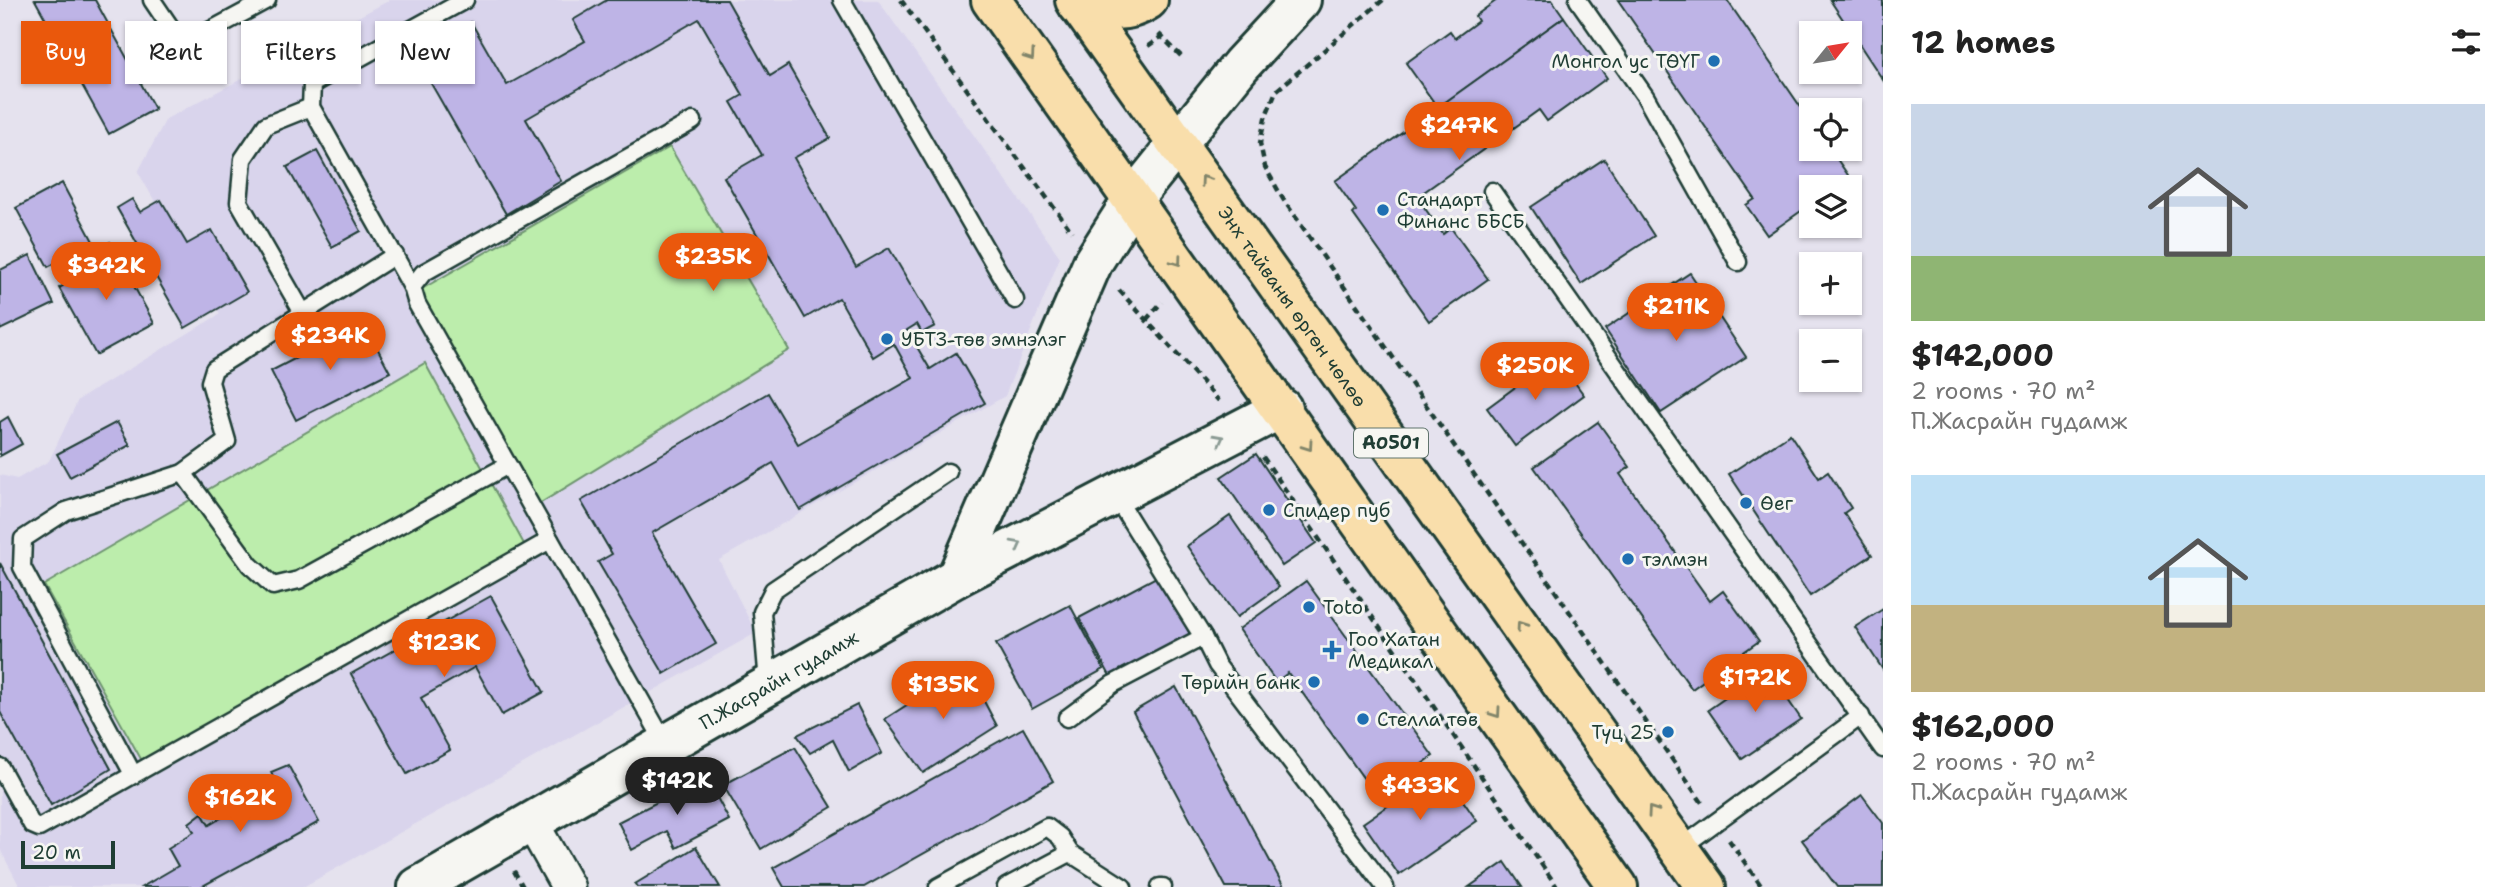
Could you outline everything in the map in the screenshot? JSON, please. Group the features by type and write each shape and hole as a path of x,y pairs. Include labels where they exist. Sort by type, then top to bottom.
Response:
{"highway":[{"path":"991,0 1282,408 1618,887"},
{"path":"1077,2 1110,12 1139,6 1152,16"},
{"name":"Энх тайваны өргөн чөлөө","path":"1077,2 1706,887"}],"street":[{"path":"957,577 1093,262 1133,199 1241,65 1301,0"},
{"name":"П.Жасрайн гудамж","path":"418,887 666,745 768,683 957,577 1282,408"},
{"path":"532,823 568,887"}],"lane":[{"path":"152,0 177,37 200,36 267,0"},
{"path":"465,0 312,84 311,107 412,287 417,304 666,745"},
{"path":"842,0 1015,300"},
{"path":"1578,0 1645,96 1738,262"},
{"path":"303,313 239,202 243,159 266,125 311,107"},
{"path":"412,287 423,273 693,121"},
{"path":"1492,191 1883,749"},
{"path":"133,774 22,566 23,539 66,511 183,473 227,441 210,382 214,369 395,256"},
{"path":"183,473 250,565 273,586 299,580 508,465"},
{"path":"768,683 762,612 773,590 948,472"},
{"path":"1114,494 1203,636 1217,665 1385,887"},
{"path":"0,767 32,825 39,828 551,540"},
{"path":"1067,718 1113,684 1203,636"},
{"path":"1679,849 1861,716"},
{"path":"938,887 1047,827 1060,837 1070,853 1123,887"},
{"path":"1006,887 1070,853"}],"path":[{"path":"1384,0 1276,91 1265,118 1260,143 1265,167 1283,199 1762,887"},
{"path":"1152,16 1184,59"}],"shaded area":[{"path":"390,0 878,0 1060,257 1005,396 719,560 756,633 303,887 20,887 0,849 0,475 17,479 49,461 78,400 220,314 138,172 166,119 241,79 241,84 361,84 361,21 350,21"}],"green space":[{"path":"670,147 789,350 534,507 413,294"},
{"path":"425,363 530,555 146,768 44,585"}],"building":[{"path":"35,0 95,0 107,21 47,21"},
{"name":"УБТЗ-төв эмнэлэг","path":"607,0 727,0 770,76 788,65 830,138 794,158 856,267 889,248 935,326 922,333 917,324 907,330 930,369 956,353 985,403 800,510 773,463 652,533 716,644 664,674 598,562 612,554 581,501 768,393 798,444 913,378 894,344 873,357 839,298 805,318 724,177 762,155 731,102 743,95 699,19 526,119 561,181 506,214 431,84 475,84 475,29 507,85 585,41 573,20"},
{"path":"1497,0 1552,0 1564,17 1438,108 1406,63 1450,31 1455,38 1478,21 1475,16"},
{"name":"Монгол ус ТӨҮГ","path":"1618,0 1727,0 1799,105 1799,161 1838,161 1848,175 1799,175 1799,212 1767,235 1746,205 1755,199"},
{"path":"1830,0 1883,0 1883,80 1862,48 1862,21 1844,21"},
{"path":"1564,17 1607,78 1547,121 1539,110 1417,197 1443,234 1451,228 1488,279 1429,321 1353,214 1356,211 1335,181"},
{"path":"111,29 125,54 125,84 141,84 155,109 109,134 81,84 111,84"},
{"path":"317,151 361,231 332,247 287,167"},
{"path":"1604,159 1654,236 1581,284 1531,207"},
{"path":"62,183 94,243 48,267 16,208"},
{"path":"132,199 140,212 161,200 187,244 212,230 247,292 185,328 117,208"},
{"path":"110,242 154,323 96,355 59,288 94,269 87,255"},
{"path":"30,255 54,304 0,330 0,270"},
{"path":"1690,273 1746,357 1661,413 1605,329"},
{"path":"364,323 390,372 296,420 271,371"},
{"path":"1556,357 1584,395 1515,446 1487,408"},
{"path":"8,417 22,444 0,456 0,422"},
{"path":"117,422 130,445 70,477 57,454"},
{"path":"1598,422 1630,467 1620,474 1710,601 1723,591 1759,641 1692,689 1534,467"},
{"path":"1790,434 1819,478 1828,472 1851,508 1844,513 1872,555 1810,596 1729,474"},
{"name":"Спидер пуб","path":"1256,454 1316,543 1282,566 1221,477"},
{"path":"1230,516 1279,587 1237,617 1187,546"},
{"path":"0,563 111,769 51,805 0,712"},
{"path":"1158,576 1190,634 1110,676 1079,618"},
{"name":"Стелла төв","path":"1306,581 1433,756 1377,797 1288,673 1276,682 1239,629"},
{"path":"491,596 544,692 502,715 475,667 421,698 450,750 407,774 351,674"},
{"path":"1070,605 1104,669 1032,709 996,644"},
{"path":"1883,609 1883,670 1855,627"},
{"path":"966,667 997,726 923,773 885,719"},
{"path":"1767,669 1801,719 1742,759 1708,710"},
{"path":"1176,687 1284,887 1226,887 1133,712"},
{"path":"857,705 882,753 849,772 833,740 810,753 797,735"},
{"path":"1023,728 1053,781 864,887 784,887 773,868"},
{"path":"795,747 832,807 761,849 723,785"},
{"path":"288,765 319,822 201,887 142,887 178,866 168,848 194,832 189,823 202,813 209,825 276,785 271,772"},
{"path":"1441,769 1477,821 1399,875 1363,823"},
{"path":"706,777 729,820 676,848 667,831 632,850 618,822"},
{"path":"1862,795 1883,823 1883,887 1837,887 1802,840"},
{"path":"696,847 720,887 637,887 635,884"},
{"path":"1505,862 1522,887 1469,887"}],"place":[{"name":"Монгол ус ТӨҮГ","path":"1714,61"},
{"name":"Стандарт Финанс ББСБ","path":"1383,210"},
{"name":"УБТЗ-төв эмнэлэг","path":"887,339"},
{"name":"Өег","path":"1746,503"},
{"name":"Спидер пуб","path":"1269,510"},
{"name":"тэлмэн","path":"1628,559"},
{"name":"Toto","path":"1309,607"},
{"name":"Гоо Хатан Медикал","path":"1332,650"},
{"name":"Төрийн банк","path":"1314,682"},
{"name":"Стелла төв","path":"1363,719"},
{"name":"Түц 25","path":"1668,732"}]}
